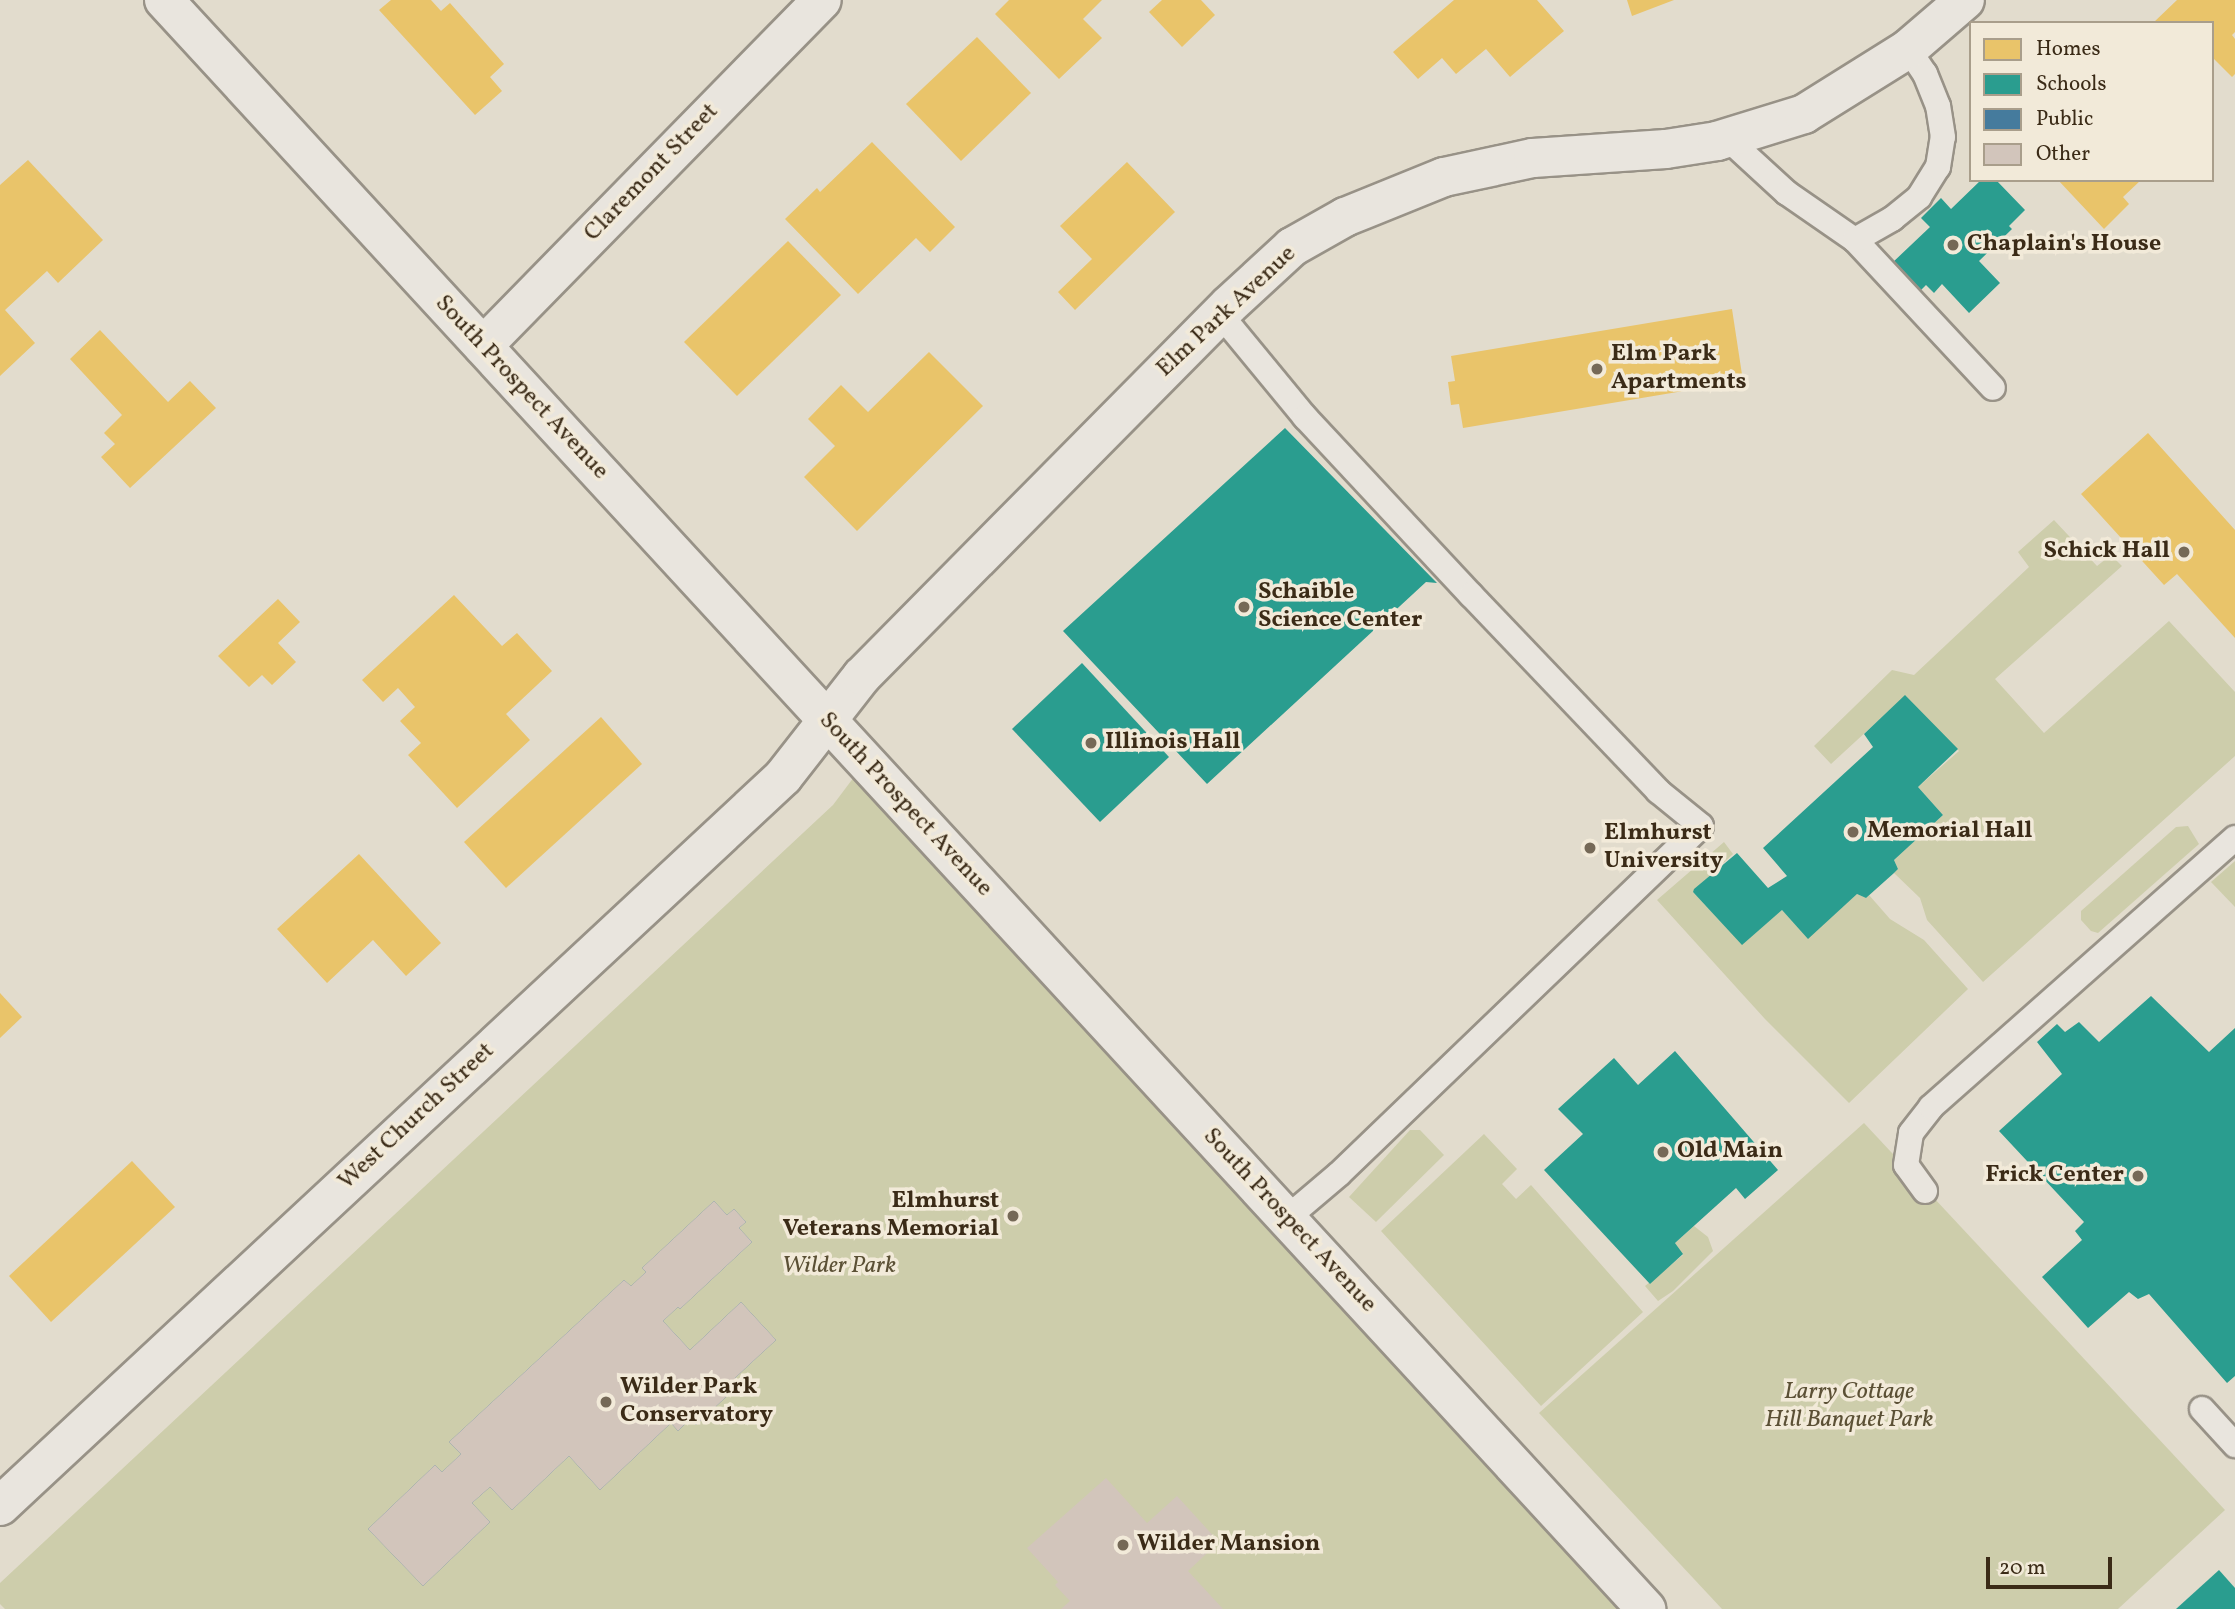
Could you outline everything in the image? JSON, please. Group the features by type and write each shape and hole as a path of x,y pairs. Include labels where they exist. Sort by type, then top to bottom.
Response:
{"street":[{"name":"South Prospect Avenue","path":"164,0 1646,1609"},
{"name":"Claremont Street","path":"482,346 822,0"},
{"name":"Elm Park Avenue","path":"827,721 862,676 1220,314 1292,247 1345,217 1444,177 1533,158 1666,149 1728,138 1804,114 1908,49 1965,0"},
{"name":"West Church Street","path":"0,1506 783,777 827,721"}],"lane":[{"path":"1855,240 1892,219 1919,197 1938,167 1943,137 1938,106 1925,74 1908,49"},
{"path":"1728,138 1787,193 1855,240 1993,388"},
{"path":"1220,314 1305,417 1471,595 1658,791 1700,826 1339,1174 1286,1219"},
{"path":"1924,1191 1906,1166 1911,1133 1931,1107 2235,838"},
{"path":"2202,1409 2235,1445"}],"green space":[{"path":"2054,520 2097,566 2111,555 2122,566 1995,679 2044,733 2169,621 2235,692 2235,756 1983,982 1927,920 1920,898 1894,873 1898,869 1894,860 1943,815 1918,787 1959,751 1905,696 1831,764 1814,746 1892,670 1914,675 2029,567 2018,552"},
{"name":"Wilder Park","path":"854,777 1618,1609 5,1609 0,1604 0,1583 833,805"},
{"path":"2188,826 2199,844 2098,933 2091,931 2081,920 2081,911 2176,827"},
{"path":"1724,842 1733,854 1693,892 1742,944 1782,910 1808,938 1857,894 1866,898 1869,895 1890,919 1924,940 1968,989 1849,1103 1765,1019 1657,900"},
{"path":"2235,861 2235,907 2211,882"},
{"name":"Larry Cottage Hill Banquet Park","path":"1864,1123 2225,1510 2118,1609 1722,1609 1539,1413"},
{"path":"1410,1130 1420,1130 1444,1155 1376,1222 1349,1197"},
{"path":"1484,1134 1517,1169 1502,1184 1516,1199 1531,1185 1643,1312 1541,1406 1381,1231"},
{"path":"1694,1226 1708,1237 1713,1251 1673,1291 1658,1301 1645,1286 1683,1255 1675,1243"}],"building: Homes":[{"path":"391,0 431,0 441,11 450,3 504,64 490,77 502,91 475,115 379,10"},
{"path":"1009,0 1102,0 1083,19 1102,38 1059,79 995,14"},
{"path":"1162,0 1201,0 1215,15 1182,47 1149,12"},
{"path":"1454,0 1537,0 1564,31 1510,77 1486,49 1456,74 1442,58 1418,79 1393,52"},
{"path":"1627,0 1674,0 1632,16"},
{"path":"2177,0 2235,0 2235,32 2232,35 2235,39 2235,74 2232,77 2214,59 2214,21 2155,21"},
{"path":"977,37 1031,93 961,161 906,104"},
{"path":"872,142 955,227 930,252 916,238 858,294 785,219 817,188 820,192"},
{"path":"28,160 103,240 58,283 47,271 5,310 35,343 0,376 0,185"},
{"path":"1127,162 1175,212 1075,310 1058,292 1092,259 1060,226"},
{"path":"2060,182 2139,182 2123,197 2129,204 2104,229"},
{"path":"788,241 841,295 737,396 684,342"},
{"name":"Elm Park Apartments","path":"1732,309 1743,381 1463,428 1459,404 1451,405 1448,382 1455,381 1451,356"},
{"path":"100,330 168,402 190,381 216,408 130,488 101,457 115,444 104,433 122,415 70,359"},
{"path":"929,352 983,406 857,531 804,477 835,446 808,419 841,385 868,412"},
{"name":"Schick Hall","path":"2148,433 2235,530 2235,638 2177,574 2164,585 2081,494"},
{"path":"454,595 502,646 517,633 552,671 506,714 530,740 457,808 408,755 421,743 400,721 415,707 398,688 383,702 362,680"},
{"path":"278,599 300,622 278,643 296,662 272,685 262,675 249,687 218,656"},
{"path":"601,717 642,764 506,888 464,842"},
{"path":"359,854 441,943 406,976 373,940 327,983 277,929"},
{"path":"0,993 22,1017 0,1038"},
{"path":"132,1161 175,1207 51,1322 9,1276"}],"building: Schools":[{"name":"Chaplain's House","path":"1979,182 1998,182 2025,210 2009,226 2012,229 1979,261 2000,283 1969,313 1942,284 1934,293 1926,285 1919,292 1891,264 1930,227 1921,218 1941,198 1951,209"},
{"name":"Schaible Science Center","path":"1285,428 1437,583 1426,582 1207,784 1063,631"},
{"name":"Illinois Hall","path":"1082,663 1169,757 1100,822 1012,729"},
{"name":"Memorial Hall","path":"1905,695 1958,749 1918,787 1943,815 1894,860 1898,869 1894,873 1866,898 1857,894 1808,939 1782,910 1742,945 1693,892 1694,889 1737,853 1768,888 1787,876 1763,848 1873,747 1864,734"},
{"name":"Frick Center","path":"2151,996 2209,1052 2235,1028 2235,1376 2227,1383 2149,1294 2138,1299 2129,1292 2088,1328 2042,1277 2082,1240 2075,1231 2084,1222 1999,1131 2062,1074 2037,1042 2057,1024 2065,1032 2079,1022 2099,1042"},
{"name":"Old Main","path":"1675,1051 1778,1170 1745,1199 1736,1188 1675,1243 1683,1254 1650,1284 1544,1170 1583,1134 1558,1109 1614,1058 1638,1085"},
{"path":"2219,1570 2235,1588 2235,1609 2176,1609"}],"building: Public":[{"name":"Wilder Park Conservatory","path":"714,1201 727,1215 734,1209 746,1222 739,1228 752,1242 680,1309 678,1307 663,1321 690,1350 741,1302 776,1340 735,1378 740,1384 696,1425 690,1419 678,1431 671,1423 600,1490 569,1456 512,1510 490,1487 472,1503 490,1522 423,1586 368,1529 435,1465 442,1472 461,1454 449,1442 624,1280 631,1286 646,1272 642,1268"}],"building: Other":[{"name":"Wilder Park Conservatory","path":"714,1201 727,1215 734,1209 746,1222 739,1228 752,1242 680,1309 678,1307 663,1321 690,1350 741,1302 776,1340 735,1378 740,1384 696,1425 690,1419 678,1431 671,1423 600,1490 569,1456 512,1510 490,1487 472,1503 490,1522 423,1586 368,1529 435,1465 442,1472 461,1454 449,1442 624,1280 631,1286 646,1272 642,1268"},
{"name":"Wilder Mansion","path":"1106,1478 1147,1523 1177,1496 1219,1542 1188,1571 1223,1609 1061,1609 1070,1601 1055,1585 1058,1582 1027,1548"}],"place":[{"name":"Chaplain's House","path":"1953,245"},
{"name":"Elm Park Apartments","path":"1597,369"},
{"name":"Schick Hall","path":"2184,552"},
{"name":"Schaible Science Center","path":"1244,607"},
{"name":"Illinois Hall","path":"1091,743"},
{"name":"Memorial Hall","path":"1853,832"},
{"name":"Elmhurst University","path":"1590,848"},
{"name":"Old Main","path":"1663,1152"},
{"name":"Frick Center","path":"2138,1176"},
{"name":"Elmhurst Veterans Memorial","path":"1013,1216"},
{"name":"Wilder Park Conservatory","path":"606,1402"},
{"name":"Wilder Mansion","path":"1123,1545"}]}
